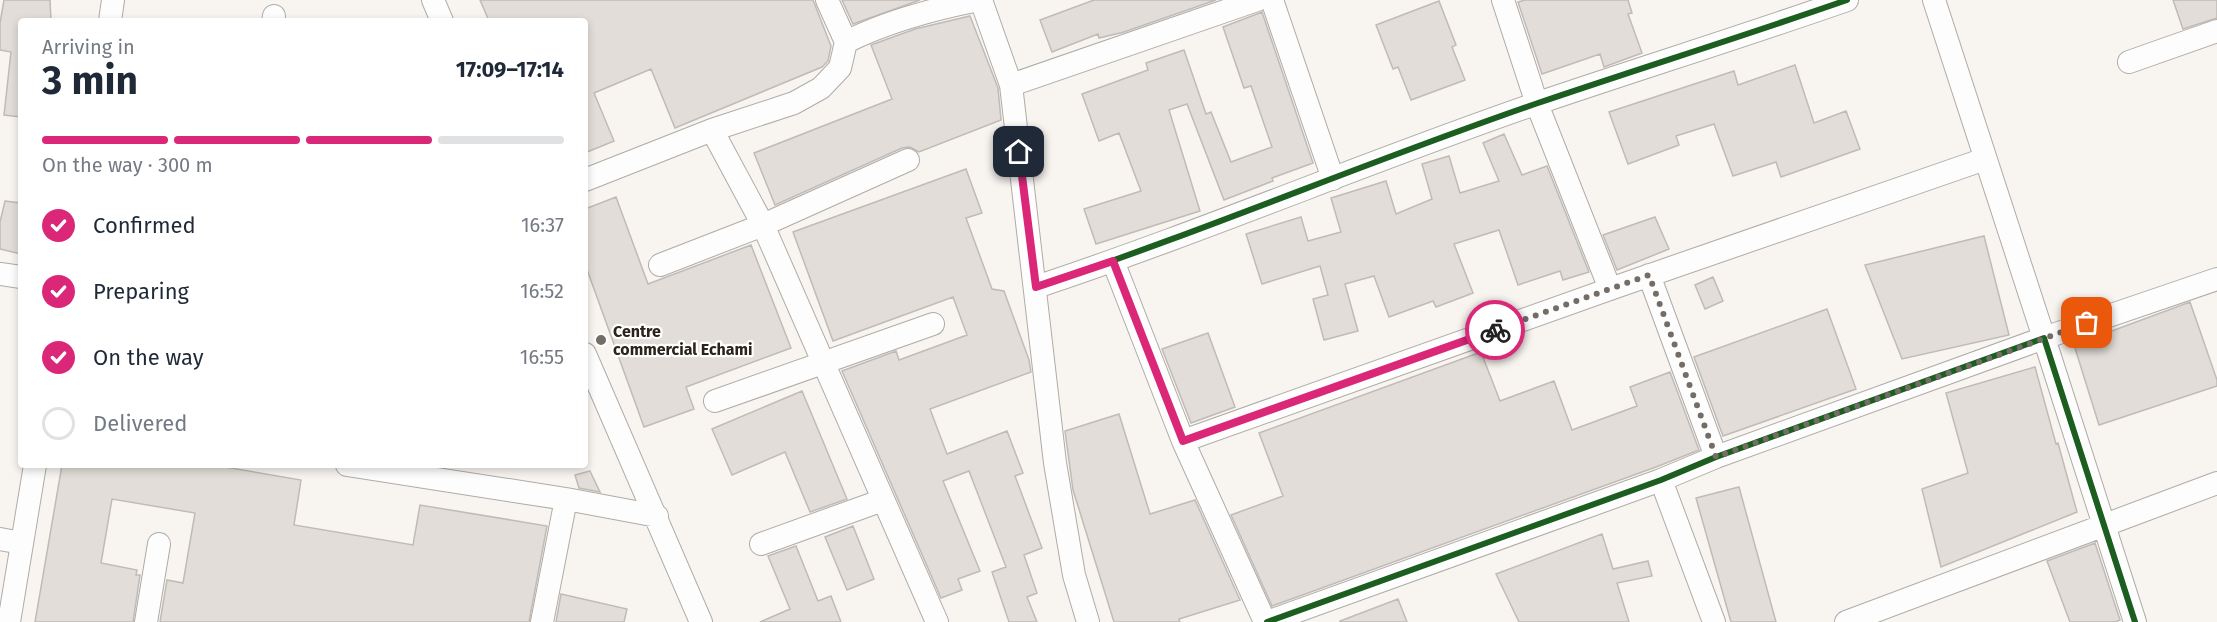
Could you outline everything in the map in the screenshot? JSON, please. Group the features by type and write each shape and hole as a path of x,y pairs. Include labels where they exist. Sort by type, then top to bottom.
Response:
{"street":[{"path":"110,18 113,0"},
{"path":"433,0 440,18"},
{"path":"588,179 712,130 794,103 821,88 840,68 846,42 827,0"},
{"path":"846,42 876,27 948,6 980,0 1011,85 1055,463 1074,575 1088,622"},
{"path":"1011,85 1257,0"},
{"path":"1272,0 1333,179"},
{"path":"1503,0 1537,104 1610,289"},
{"path":"1036,287 1113,261 1537,104 1719,45 1847,0"},
{"path":"1934,0 2135,622"},
{"path":"2129,62 2217,31"},
{"path":"712,130 763,225 937,622"},
{"path":"1183,441 1649,275 1985,159"},
{"path":"660,266 763,225 908,160"},
{"path":"1113,261 1183,441 1265,622 1661,480 1716,457 2044,338 2217,279"},
{"path":"0,274 18,277"},
{"path":"1649,275 1716,457"},
{"path":"715,401 933,324"},
{"path":"588,361 701,622"},
{"path":"9,622 11,541 34,468"},
{"path":"380,468 657,516"},
{"path":"1661,480 1714,622"},
{"path":"1846,622 2217,483"},
{"path":"542,622 566,500"},
{"path":"761,544 883,500"},
{"path":"146,622 159,544"}],"building":[{"path":"4,0 50,0 51,18 18,18 18,117 4,115 11,52 0,50 0,23"},
{"path":"480,0 813,0 831,46 828,61 822,67 675,128 651,69 594,93 614,141 588,152 588,18 488,18"},
{"path":"842,0 920,0 853,24"},
{"path":"1094,0 1216,0 1124,32 1099,38 1098,34 1052,52 1040,20"},
{"path":"1525,0 1628,0 1632,13 1628,14 1642,53 1604,67 1600,54 1542,74 1518,2"},
{"path":"2173,0 2217,0 2217,18 2183,29"},
{"path":"1439,1 1456,45 1452,47 1465,80 1411,100 1398,67 1393,69 1376,25"},
{"path":"1262,12 1313,163 1272,178 1273,181 1224,200 1187,104 1169,110 1200,211 1096,244 1084,209 1141,191 1119,133 1099,141 1082,94 1148,70 1146,63 1184,50 1206,114 1211,112 1231,162 1272,147 1251,86 1244,88 1223,27"},
{"path":"970,16 998,88 1001,120 919,152 910,147 902,148 775,205 754,153 892,99 871,45 915,29"},
{"path":"1795,65 1814,123 1846,111 1860,149 1781,177 1776,162 1733,176 1714,124 1676,136 1679,145 1628,164 1609,112 1734,71 1738,85"},
{"path":"1504,134 1522,175 1547,166 1589,272 1563,280 1560,271 1518,285 1499,230 1454,244 1473,293 1436,307 1433,301 1389,317 1374,276 1345,284 1358,331 1324,340 1313,299 1328,295 1320,266 1262,284 1246,234 1301,217 1308,241 1341,232 1331,198 1386,181 1396,214 1432,199 1422,164 1449,156 1460,193 1499,181 1483,143"},
{"path":"966,169 982,213 966,218 992,289 1004,291 1029,360 1031,372 930,409 947,454 1007,431 1023,473 1015,476 1042,548 1024,555 1037,593 1027,597 1037,622 1009,622 992,572 1006,567 969,471 943,481 980,571 958,579 962,590 941,598 842,371 896,351 899,360 967,335 953,297 833,341 793,232"},
{"path":"616,197 648,284 751,245 791,348 686,387 694,409 644,427 588,272 588,208"},
{"path":"5,201 18,203 18,253 0,249 0,222"},
{"path":"1655,217 1669,249 1617,270 1603,235"},
{"path":"1984,236 2009,335 1902,359 1865,265"},
{"path":"1713,277 1723,301 1705,309 1695,285"},
{"path":"2190,302 2217,380 2217,386 2099,425 2074,345"},
{"path":"1827,309 1856,389 1723,436 1694,357"},
{"path":"1208,333 1235,407 1191,423 1162,349"},
{"path":"1481,352 1500,401 1554,381 1572,430 1637,406 1630,387 1670,372 1699,450 1272,606 1231,515 1283,496 1259,433"},
{"path":"2035,367 2077,512 1941,567 1922,489 1968,473 1946,393"},
{"path":"802,391 847,499 810,512 785,452 732,475 712,429"},
{"path":"1119,414 1150,514 1195,500 1240,600 1179,619 1180,622 1114,622 1073,490 1065,431"},
{"path":"61,468 231,468 301,480 294,525 413,545 420,505 547,526 529,622 160,622 167,580 183,583 195,513 112,499 101,563 137,570 136,575 140,575 133,622 35,622"},
{"path":"590,471 600,492 579,488 575,475"},
{"path":"1739,487 1776,622 1731,622 1696,498"},
{"path":"853,526 874,579 847,590 825,537"},
{"path":"1602,534 1613,569 1648,561 1652,576 1617,583 1629,622 1519,622 1496,574"},
{"path":"2095,543 2120,620 2070,622 2047,561"},
{"path":"796,546 818,601 831,596 841,622 760,622 790,609 768,556"},
{"path":"561,594 627,609 624,622 556,622"},
{"path":"1398,599 1407,622 1340,622 1340,621"}],"cycle path":[{"path":"1036,287 1162,243 1475,125 1847,0"},
{"path":"1267,622 1661,480 1716,457 2044,338 2135,622"}],"way so far":[{"path":"1495,330 1649,275 1716,457 2087,323"}],"place":[{"name":"Centre commercial Echami","path":"601,340"}],"route":[{"path":"1019,152 1036,287 1113,261 1183,441 1495,330"}]}
